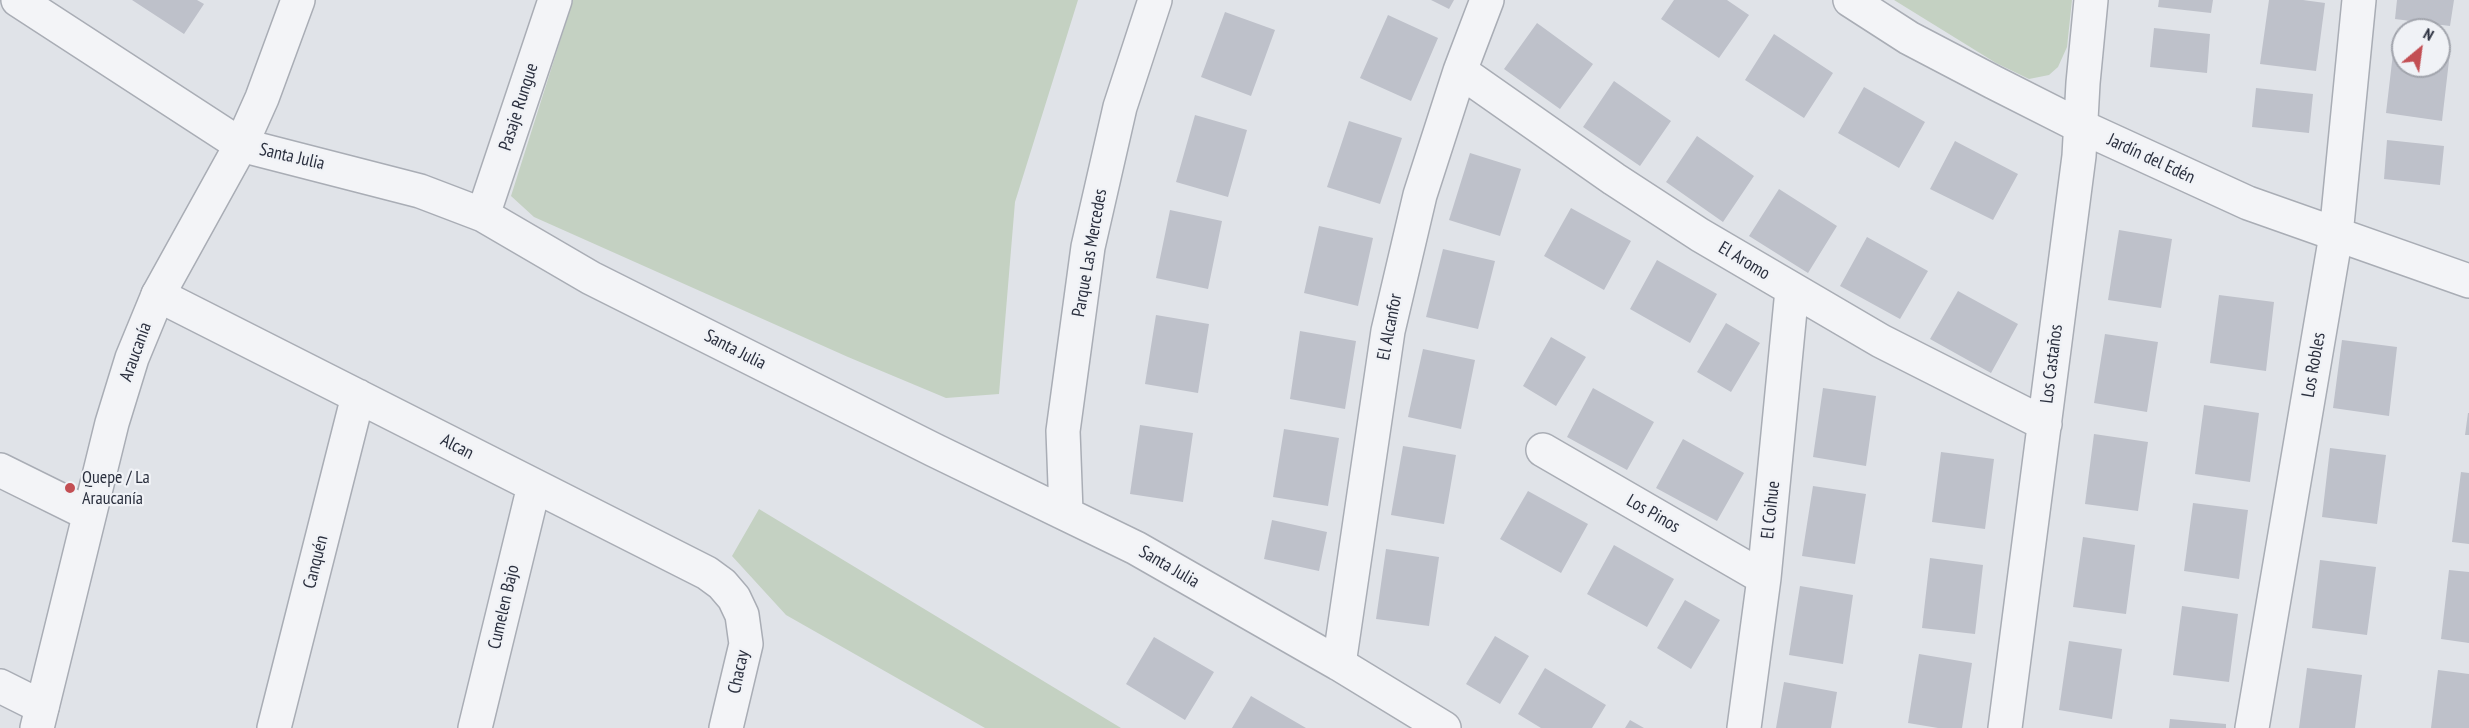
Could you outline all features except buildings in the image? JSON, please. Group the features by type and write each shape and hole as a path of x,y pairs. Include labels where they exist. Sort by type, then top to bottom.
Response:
{"street":[{"name":"Santa Julia","path":"18,0 241,145 420,191 483,215 591,278 934,450 1136,548 1339,664 1444,728"},
{"name":"Araucanía","path":"39,718 112,423 132,358 158,295 241,145 270,79 298,0"},
{"name":"Pasaje Rungue","path":"483,215 555,0"},
{"name":"Parque Las Mercedes","path":"1066,513 1063,431 1088,248 1120,106 1155,0"},
{"name":"El Alcanfor","path":"1339,664 1388,331 1420,195 1460,71 1487,0"},
{"name":"Jardín del Edén","path":"1850,0 1909,38 2080,126 2248,203 2469,281"},
{"name":"Los Castaños","path":"2005,728 2079,156 2091,0"},
{"name":"Los Robles","path":"2252,728 2336,235 2359,0"},
{"name":"El Aromo","path":"1460,71 1614,179 1792,290 1881,341 2045,424"},
{"name":"El Coihue","path":"1744,728 1764,578 1792,290"},
{"name":"Alcan","path":"158,295 707,573 722,584 734,598 742,615"},
{"name":"Canquén","path":"274,728 358,396"},
{"name":"Los Pinos","path":"1543,450 1764,578"},
{"path":"0,470 89,514"},
{"name":"Cumelen Bajo","path":"475,728 534,486"},
{"name":"Chacay","path":"726,728 746,644 742,615"},
{"path":"0,686 39,718"}],"green space":[{"path":"573,0 1078,0 1015,202 999,394 946,398 848,357 534,217 511,196"},
{"path":"1894,0 2072,0 2067,47 2058,67 2049,75 2029,79 1996,63"},
{"path":"759,509 1121,728 985,728 786,615 732,556"}],"place":[{"name":"Quepe / La Araucanía","path":"70,488"}]}
